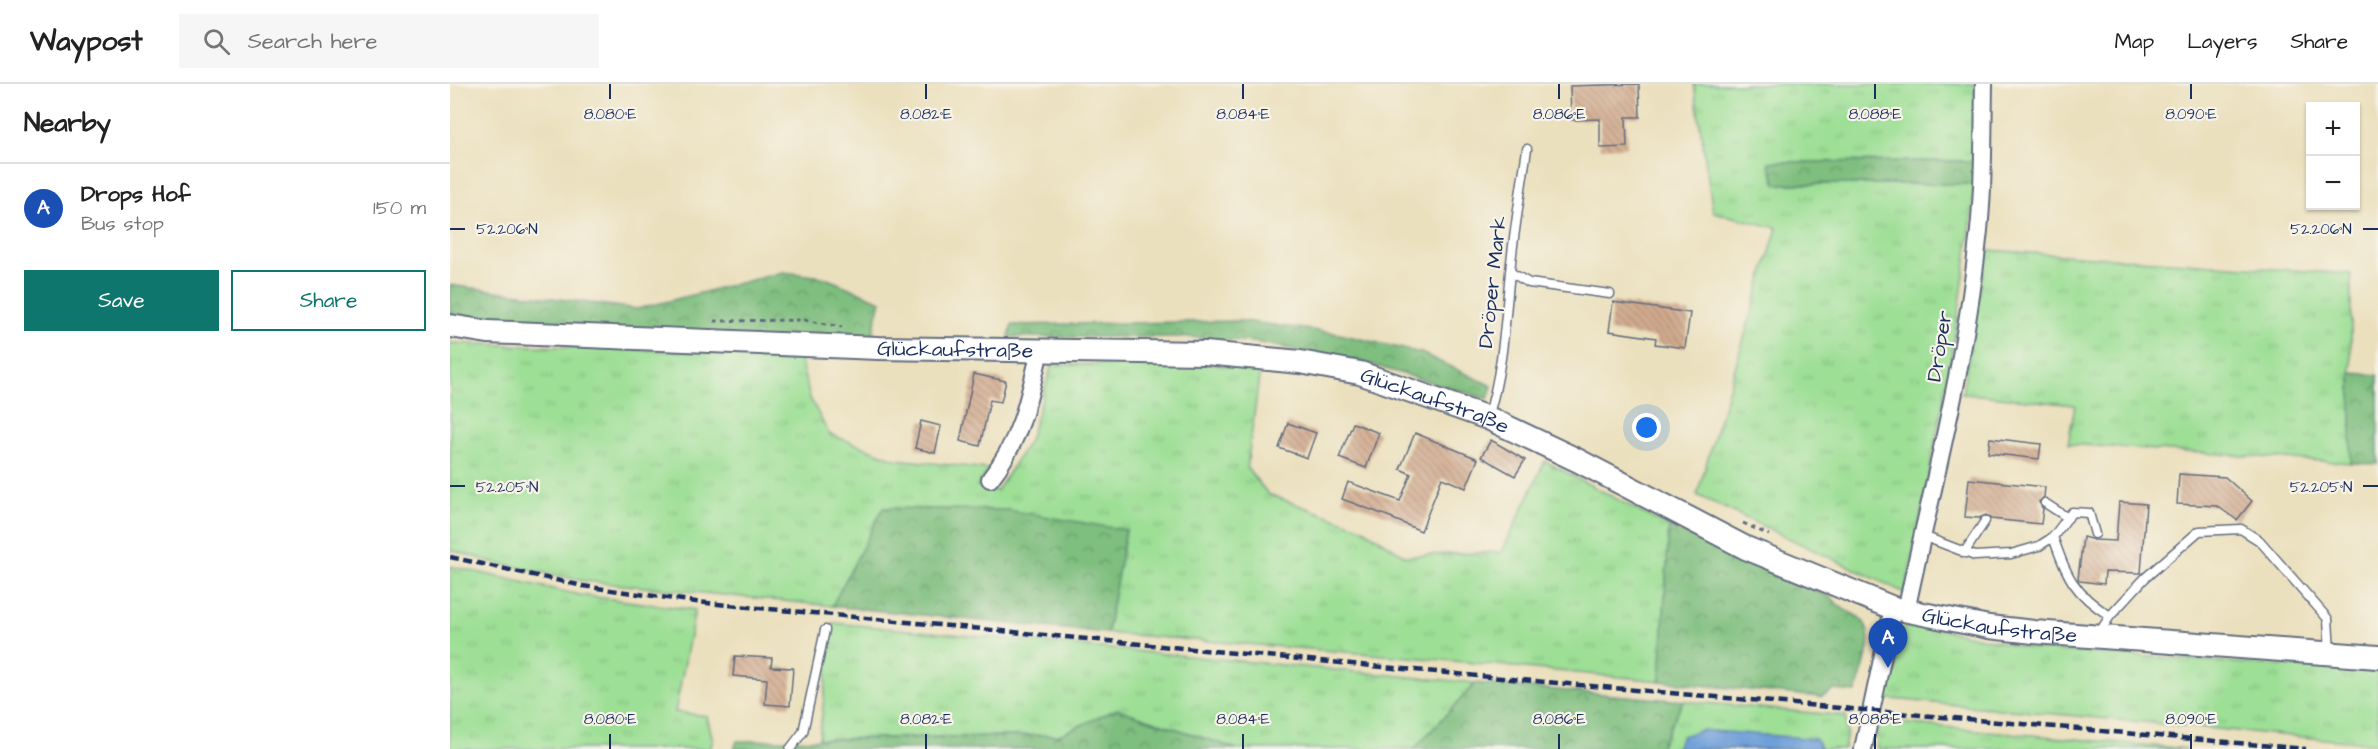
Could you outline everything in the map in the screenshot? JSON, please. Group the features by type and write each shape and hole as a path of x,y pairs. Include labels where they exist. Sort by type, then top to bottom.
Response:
{"main road":[{"name":"Glückaufstraße","path":"450,326 488,332 878,348 1205,353 1300,362 1360,373 1488,418 1577,460 1746,548 1899,610 1989,627 2378,657"}],"street":[{"name":"Dröper","path":"1863,749 1899,610 1923,536 1955,391 1977,248 1982,181 1984,84"},
{"path":"990,479 1006,459 1026,410 1040,350"}],"lane":[{"name":"Dröper Mark","path":"1488,418 1497,386 1527,149"},
{"path":"1510,273 1529,283 1610,294"},
{"path":"2045,503 2068,518"},
{"path":"1923,536 1964,553 1990,557 2012,554 2039,546 2053,537 2072,512 2089,513 2095,534"},
{"path":"1964,553 1985,521"},
{"path":"2097,636 2110,616 2145,578 2199,531 2241,529 2259,541 2328,619 2329,654"},
{"path":"2053,537 2065,573 2089,603 2110,616"},
{"path":"791,748 803,732 825,630"}],"path":[{"path":"708,323 804,320 850,328"},
{"path":"1738,521 1770,536"}],"green space":[{"path":"1694,84 1975,84 1974,161 1769,162 1776,184 1975,184 1954,338 1905,593 1697,495 1777,228 1713,212"},
{"path":"1974,161 1975,184 1776,184 1769,162"},
{"path":"1987,250 2351,274 2351,463 2068,444 2075,405 1962,393"},
{"path":"783,272 823,277 881,301 873,332 878,348 512,323 450,313 450,285 637,309"},
{"path":"1242,321 1335,333 1421,353 1492,386 1488,399 1369,364 1255,342 1186,337 1009,337 1012,325"},
{"path":"450,343 799,355 810,398 829,434 895,459 989,469 977,486 997,491 1029,441 1052,365 1202,363 1260,370 1247,468 1268,494 1362,528 1405,556 1502,552 1545,461 1669,527 1660,681 1422,658 1107,633 1126,530 883,509 832,606 584,581 492,562 450,550"},
{"path":"2351,373 2378,375 2378,464 2351,463"},
{"path":"883,508 1008,510 1126,530 1107,633 832,606"},
{"path":"1669,527 1832,598 1841,607 1860,618 1867,627 1869,636 1867,655 1856,692 1834,690 1821,697 1660,681"},
{"path":"450,566 580,595 695,610 675,712 707,716 713,741 710,749 450,749"},
{"path":"833,623 1476,683 1414,749 1237,749 1117,709 1059,735 819,739"},
{"path":"1915,624 2033,649 2378,672 2378,744 1882,698 1884,690 1891,686 1896,667 1897,636 1903,629"},
{"path":"1476,683 1683,701 1659,749 1414,749"},
{"path":"1683,701 1846,716 1847,734 1844,749 1659,749"},
{"path":"1117,709 1237,749 734,749 737,741 1059,735"},
{"path":"1877,721 2187,749 1877,749"}],"water":[{"path":"1701,730 1816,739 1821,749 1675,749 1682,736"}],"building":[{"path":"1639,84 1640,117 1626,117 1627,147 1600,148 1600,119 1571,120 1570,86"},
{"path":"1613,302 1690,313 1685,348 1655,344 1656,338 1609,331"},
{"path":"974,374 1006,381 1001,402 990,400 980,446 960,441"},
{"path":"921,421 941,426 935,453 915,448"},
{"path":"1288,423 1316,433 1307,458 1279,448"},
{"path":"1353,423 1379,433 1366,468 1339,458"},
{"path":"1415,433 1478,459 1466,488 1442,478 1421,531 1342,499 1348,482 1400,501 1411,474 1400,469"},
{"path":"1990,438 2041,444 2039,459 1988,453"},
{"path":"1491,440 1525,460 1515,476 1481,457"},
{"path":"2179,474 2225,477 2252,501 2237,520 2217,506 2177,504"},
{"path":"1969,479 2045,487 2044,497 2039,502 2043,509 2041,524 1991,519 1986,515 1979,518 1965,517"},
{"path":"2119,502 2146,504 2141,573 2105,572 2104,584 2080,581 2078,579 2083,537 2116,541"},
{"path":"735,656 772,658 771,667 793,668 790,706 765,704 767,679 733,676"}],"railway":[{"path":"450,557 583,586 696,602 1489,677 2306,749"}],"place":[{"name":"Drops Hof","path":"1888,668"}]}
